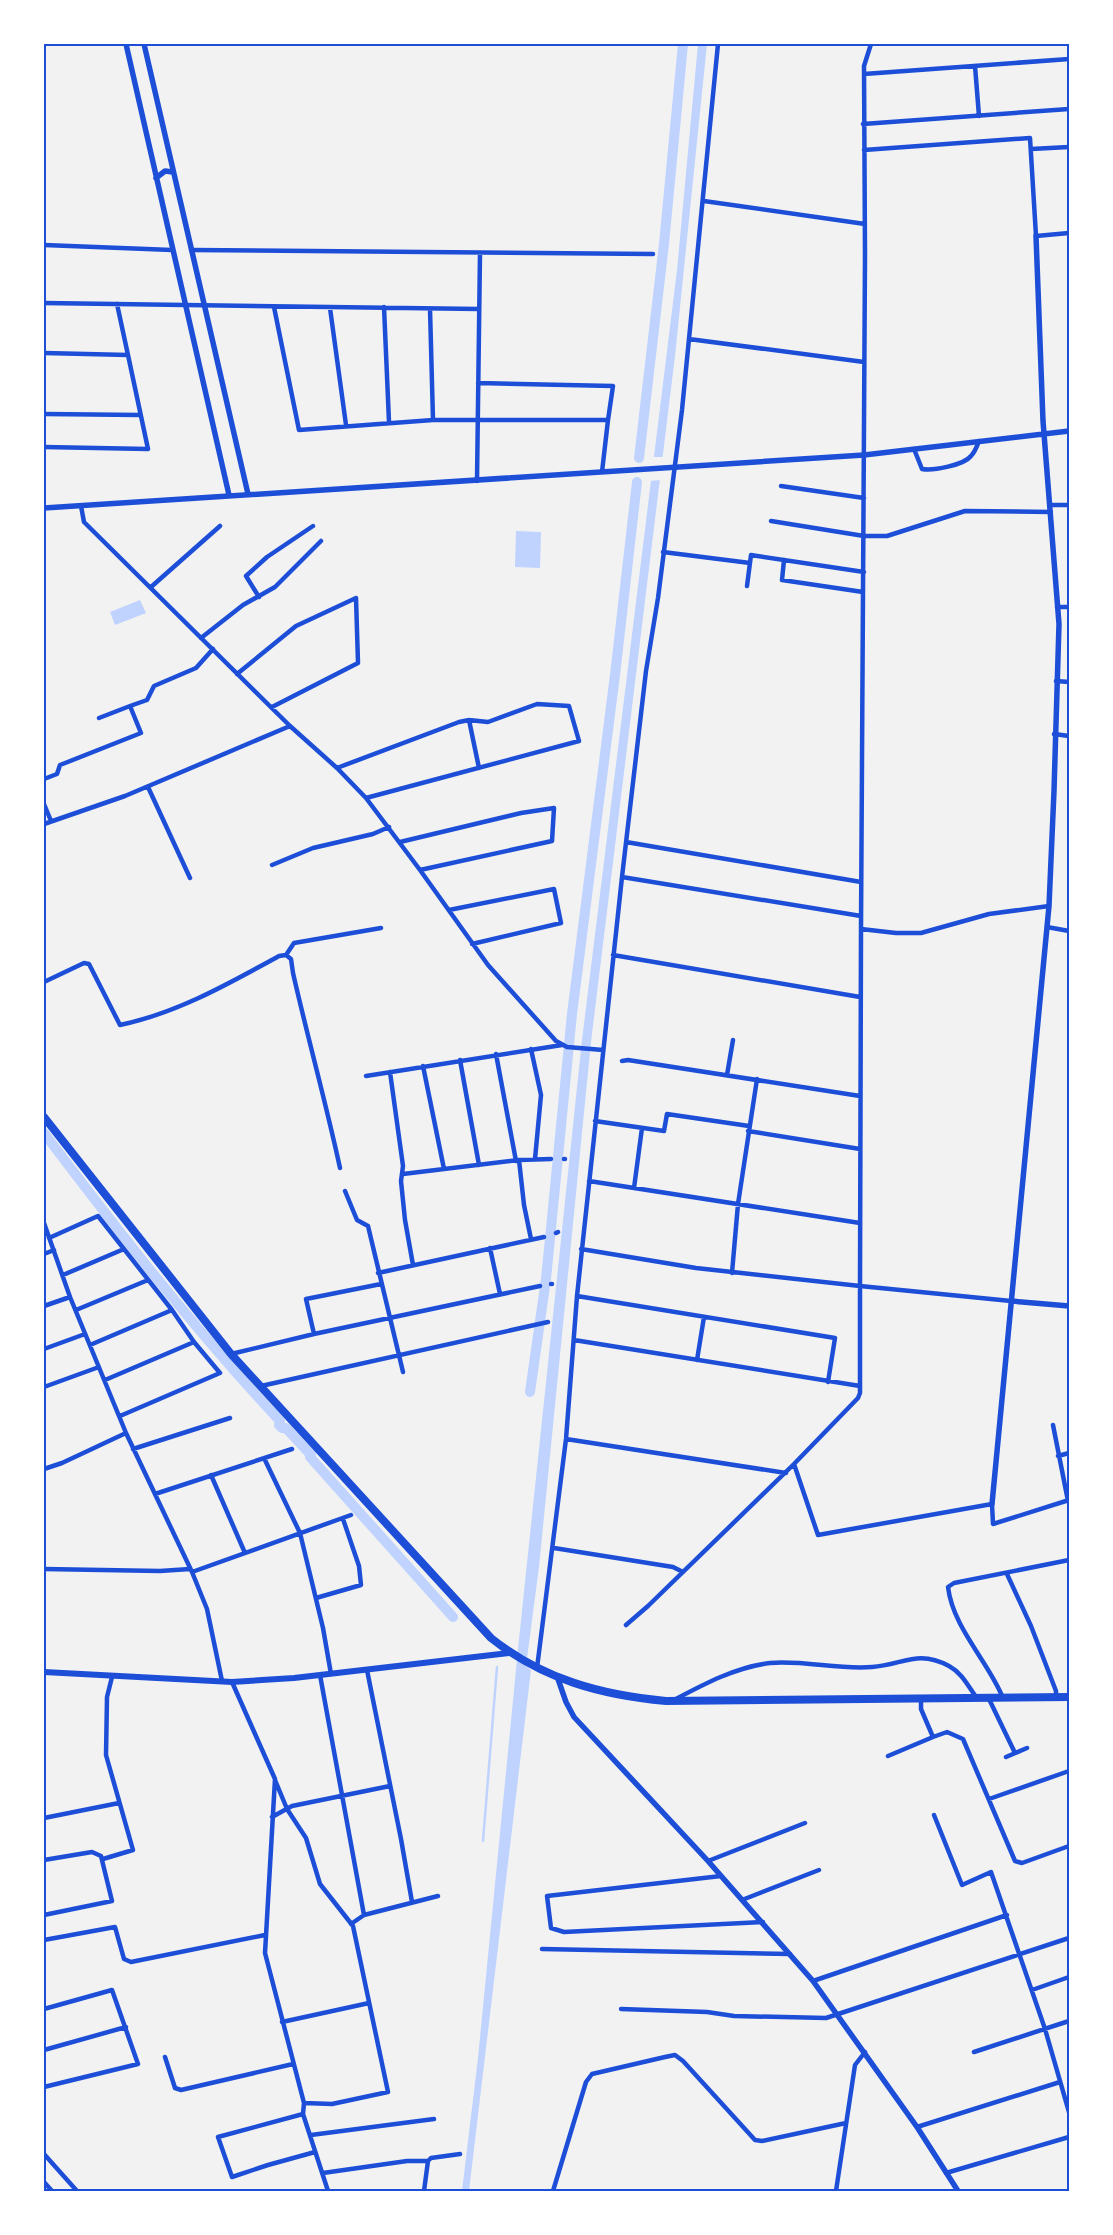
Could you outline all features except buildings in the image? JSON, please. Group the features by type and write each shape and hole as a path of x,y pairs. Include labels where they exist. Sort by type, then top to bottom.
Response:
{"main road":[{"path":"44,1117 231,1354 491,1638 511,1654 558,1679 588,1689 631,1698 671,1701 1069,1697"},
{"path":"44,1672 232,1682 331,1674 511,1654"}],"street":[{"path":"126,44 229,495"},
{"path":"144,44 248,494"},
{"path":"536,1667 554,1548 566,1439 581,1249 613,955 646,671 674,468 689,339 718,44"},
{"path":"626,1625 786,1473 858,1398 860,1386 860,997 865,224 863,124 864,62 871,44"},
{"path":"864,74 1069,59"},
{"path":"976,66 979,116"},
{"path":"863,124 1069,109"},
{"path":"864,150 1030,138 1043,421 1059,624 1049,906 992,1504 993,1524 1069,1501 1052,1426"},
{"path":"1031,149 1069,146"},
{"path":"156,178 165,171 173,172"},
{"path":"704,201 865,224"},
{"path":"1036,236 1069,233"},
{"path":"44,245 172,250"},
{"path":"191,250 653,254"},
{"path":"477,480 480,254"},
{"path":"44,303 479,309"},
{"path":"44,447 148,449 117,304"},
{"path":"274,307 299,430 433,420 608,420"},
{"path":"384,307 389,422"},
{"path":"330,308 346,425"},
{"path":"430,309 433,420"},
{"path":"689,339 864,362"},
{"path":"44,353 128,355"},
{"path":"478,383 613,386 602,472"},
{"path":"44,414 140,415"},
{"path":"44,508 864,455 1069,431"},
{"path":"914,449 922,469 930,470 966,460 971,456 979,441"},
{"path":"781,486 864,498"},
{"path":"1051,505 1069,505"},
{"path":"81,506 84,522 290,726 338,768 366,798 400,842 472,944 509,990 564,1046"},
{"path":"771,521 864,536 887,536 965,511 1051,512"},
{"path":"151,588 220,526"},
{"path":"259,597 246,576 267,556 313,526"},
{"path":"201,638 244,605 275,587 322,541"},
{"path":"663,552 750,563"},
{"path":"747,586 751,555 864,572"},
{"path":"784,560 782,580 863,592"},
{"path":"238,674 296,626 356,598 358,663 272,707"},
{"path":"1058,607 1069,607"},
{"path":"99,718 147,700 154,686 196,668 213,649"},
{"path":"1056,681 1069,682"},
{"path":"338,768 469,720 488,722 537,704 569,706 579,741 366,798"},
{"path":"44,779 57,774 60,765 141,733 130,706"},
{"path":"469,720 479,768"},
{"path":"44,824 148,787 290,726"},
{"path":"1054,734 1069,736"},
{"path":"148,787 190,878"},
{"path":"44,804 51,821"},
{"path":"400,842 522,813 554,808 552,841 420,870"},
{"path":"272,865 313,848 373,834 389,827"},
{"path":"626,842 861,882"},
{"path":"622,877 861,916"},
{"path":"449,910 554,888 561,923 472,944"},
{"path":"861,929 896,933 921,933 989,914 1049,906"},
{"path":"1047,927 1069,931"},
{"path":"44,982 84,963 89,964 120,1025 148,1019 214,991 280,956 286,955 294,943 381,928"},
{"path":"286,955 291,959 340,1168"},
{"path":"613,955 860,997"},
{"path":"727,1075 734,1040"},
{"path":"366,1076 531,1049 564,1046 603,1050"},
{"path":"531,1049 540,1095 534,1159"},
{"path":"496,1054 518,1161 531,1240"},
{"path":"460,1060 479,1165"},
{"path":"622,1061 628,1060 860,1096"},
{"path":"424,1066 444,1169"},
{"path":"390,1072 398,1118 403,1174 400,1180 413,1265"},
{"path":"732,1273 738,1204 757,1080"},
{"path":"595,1121 664,1131 667,1114 860,1149"},
{"path":"634,1188 642,1128"},
{"path":"403,1174 534,1159 551,1159"},
{"path":"589,1181 860,1223"},
{"path":"345,1191 357,1220 368,1226 403,1372"},
{"path":"49,1238 98,1216 172,1310 194,1342 220,1373 120,1416"},
{"path":"44,1223 70,1297 133,1449 207,1609 222,1681"},
{"path":"378,1273 544,1236"},
{"path":"490,1248 500,1294"},
{"path":"63,1275 124,1249"},
{"path":"581,1249 732,1273 1069,1306"},
{"path":"44,1254 54,1250"},
{"path":"76,1310 148,1280"},
{"path":"314,1334 306,1300 381,1284"},
{"path":"231,1354 314,1334 540,1286"},
{"path":"577,1296 835,1338 828,1382"},
{"path":"44,1306 70,1297"},
{"path":"90,1345 172,1310"},
{"path":"696,1360 704,1317"},
{"path":"261,1386 398,1356 405,1352 545,1322"},
{"path":"44,1349 85,1334"},
{"path":"574,1340 860,1386"},
{"path":"105,1380 194,1342"},
{"path":"44,1387 99,1367"},
{"path":"133,1449 230,1418"},
{"path":"44,1469 62,1463 126,1432"},
{"path":"566,1439 786,1473"},
{"path":"155,1494 292,1449"},
{"path":"1058,1456 1069,1453"},
{"path":"264,1458 300,1533 316,1598 331,1674"},
{"path":"794,1464 818,1535 992,1504"},
{"path":"211,1476 245,1553"},
{"path":"44,1569 191,1571 351,1515"},
{"path":"316,1598 361,1585 359,1566 343,1519"},
{"path":"554,1548 673,1567 683,1572"},
{"path":"1003,1698 964,1629 948,1587 954,1583 1007,1574 1069,1560"},
{"path":"1007,1574 1031,1626 1056,1692 1056,1698"},
{"path":"671,1701 716,1678 769,1663 871,1667 891,1664 904,1659 926,1658 949,1666 960,1674 977,1698"},
{"path":"367,1670 412,1902"},
{"path":"320,1675 364,1915"},
{"path":"103,1859 133,1850 106,1755 107,1697 112,1677"},
{"path":"558,1679 566,1702 574,1717 708,1861 813,1981 917,2127 958,2191"},
{"path":"232,1682 287,1809 306,1838 320,1884 353,1926 388,2092 332,2104 304,2104"},
{"path":"990,1698 1015,1753"},
{"path":"921,1699 921,1709 933,1738"},
{"path":"888,1756 947,1732 963,1739 1016,1861 1022,1863 1069,1846"},
{"path":"1006,1757 1027,1748"},
{"path":"989,1799 1069,1771"},
{"path":"274,1779 265,1953 304,2104 303,2114 328,2191"},
{"path":"272,1817 292,1806 390,1786"},
{"path":"44,1818 119,1803"},
{"path":"934,1815 962,1885 991,1872 1032,1990 1069,2112"},
{"path":"708,1861 806,1823"},
{"path":"44,1860 92,1852 102,1856 112,1901 44,1915"},
{"path":"742,1900 819,1870"},
{"path":"721,1876 547,1896 550,1928 564,1932 763,1922"},
{"path":"351,1924 364,1915 438,1896"},
{"path":"813,1981 1006,1915"},
{"path":"44,1940 115,1927 124,1959 130,1962 265,1935"},
{"path":"621,2010 707,2012 734,2016 826,2018 1020,1956 1069,1938"},
{"path":"542,1949 791,1954"},
{"path":"1032,1990 1069,1977"},
{"path":"44,2010 112,1990 138,2064 44,2087"},
{"path":"282,2022 369,2003"},
{"path":"974,2052 1069,2021"},
{"path":"44,2050 126,2027"},
{"path":"836,2191 855,2065 865,2052"},
{"path":"553,2191 586,2082 592,2074 665,2056 675,2055 684,2061 755,2140 762,2141 846,2123"},
{"path":"165,2058 175,2088 181,2090 293,2064"},
{"path":"917,2127 1060,2082"},
{"path":"303,2114 218,2137 232,2177 268,2164 316,2152"},
{"path":"311,2135 434,2119"},
{"path":"946,2173 1069,2137"},
{"path":"44,2154 77,2191"},
{"path":"323,2173 407,2161 428,2161 431,2158 460,2154"},
{"path":"424,2191 428,2161"},
{"path":"44,2182 52,2191"}],"water":[{"path":"698,44 707,44 675,356 591,1042 539,1567 526,1666 531,1670 469,2191 462,2191 478,2058 519,1639 582,1040 677,270"},
{"path":"516,531 541,532 540,568 515,567"},
{"path":"140,600 146,613 115,625 110,612"}],"pier":[{"path":"651,457 665,457 662,480 648,481"}],"waterway":[{"path":"639,458 664,244 683,44"},
{"path":"530,1392 546,1279 572,1014 615,675 637,482"},
{"path":"44,1133 158,1280 218,1352 280,1421 279,1425 282,1428 286,1428 311,1455 310,1457 453,1617"},
{"path":"483,1841 497,1667"}]}
